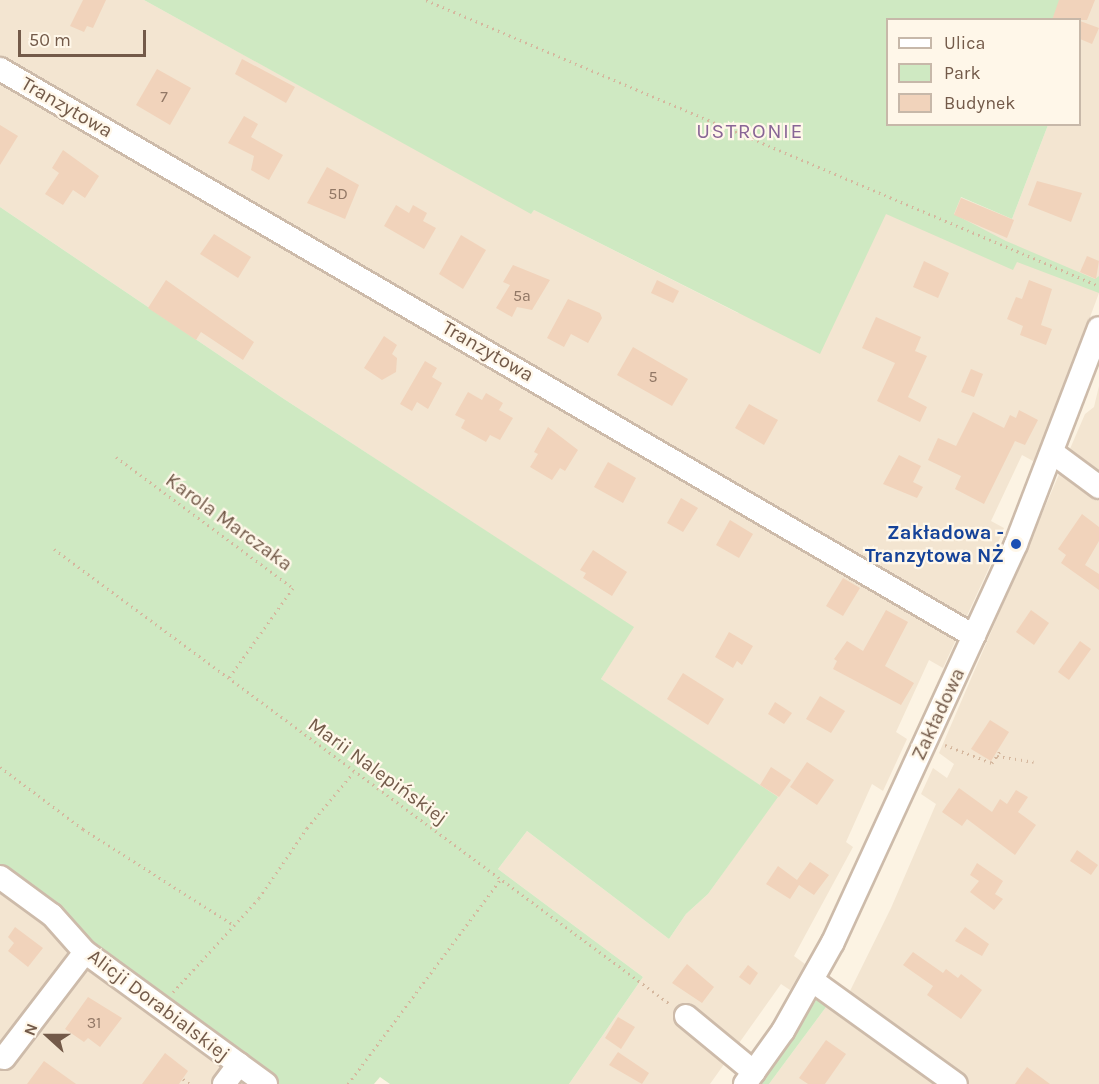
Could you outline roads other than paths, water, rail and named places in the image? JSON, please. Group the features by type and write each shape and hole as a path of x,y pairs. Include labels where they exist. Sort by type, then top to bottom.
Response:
{"street":[{"name":"Tranzytowa","path":"0,69 974,636"},
{"name":"Zakładowa","path":"749,1078 813,981 974,636 1053,453 1099,328"},
{"path":"1053,453 1099,487"},
{"name":"Alicji Dorabialskiej","path":"0,877 62,924 85,952 266,1084"},
{"path":"3,1058 85,952"},
{"path":"813,981 956,1084"},
{"path":"681,1013 749,1078"},
{"path":"224,1084 239,1064"}],"place":[{"name":"Zakładowa - Tranzytowa NŻ","path":"1016,544"}],"district":[{"name":"USTRONIE","path":"750,131"}]}
